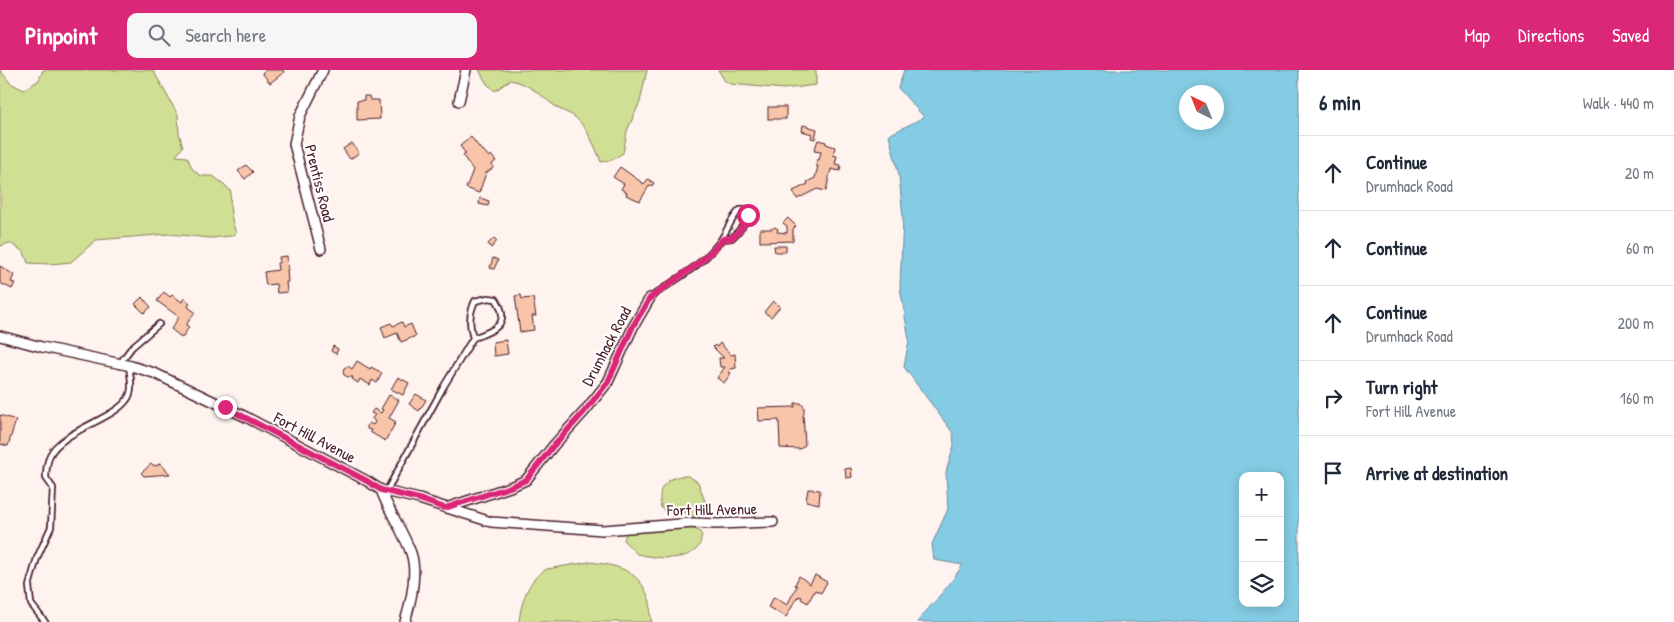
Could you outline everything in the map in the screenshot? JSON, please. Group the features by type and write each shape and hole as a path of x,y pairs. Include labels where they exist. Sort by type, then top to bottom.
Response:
{"street":[{"name":"Prentiss Road","path":"321,249 294,144 300,116 323,70"},
{"path":"459,101 466,70"},
{"name":"Drumhack Road","path":"445,508 526,480 608,382 633,326 650,298"},
{"name":"Fort Hill Avenue","path":"0,336 124,364 154,373 246,417 384,491 419,499 491,522 603,530 694,523 773,522"},
{"path":"384,491 390,513 412,554 413,586 405,622"}],"lane":[{"path":"650,298 709,254 723,239 737,213 743,208 746,210 748,215 740,230 732,238 723,239"},
{"path":"384,491 473,338 494,330 502,320 503,309 496,299 488,298 475,301 470,311 470,327 473,338"},
{"path":"45,622 31,604 29,586 37,558 51,527 53,488 46,478 46,468 50,454 60,444 80,430 124,404 130,394 132,383 124,364 132,347 159,324"}],"green space":[{"path":"0,70 10,83 24,90 39,80 43,70 153,70 178,115 179,133 183,147 176,156 187,157 193,170 201,176 213,176 231,192 231,212 236,233 231,236 211,238 169,234 96,240 71,262 50,264 28,263 24,252 10,243 0,246"},
{"path":"479,70 647,70 640,102 627,131 623,153 612,160 601,162 587,132 574,117 559,109 524,84 510,80 495,91 487,84"},
{"path":"718,70 816,70 816,85 784,89 730,84 725,81"},
{"path":"681,476 688,476 698,482 706,504 701,516 697,518 687,513 665,511 660,505 661,489 670,480"},
{"path":"680,527 697,530 702,534 698,547 693,552 684,556 667,558 637,554 624,541 629,530"},
{"path":"589,562 617,567 633,575 645,589 650,602 652,622 519,622 530,585 540,573 547,569"}],"water":[{"path":"904,70 1299,70 1299,622 917,622 948,586 963,565 934,560 932,544 948,509 946,472 954,445 953,433 904,367 909,340 900,287 903,218 899,175 889,135 924,117 898,88"}],"building":[{"path":"265,70 283,70 284,72 270,83 262,73"},
{"path":"364,96 369,96 370,100 379,100 380,119 357,120 357,101 364,100"},
{"path":"768,107 786,107 786,119 768,119"},
{"path":"803,125 817,129 815,139 811,138 812,134 802,131"},
{"path":"471,137 482,151 489,157 491,155 496,161 492,164 494,167 486,173 479,193 466,188 473,170 463,156 466,154 460,146"},
{"path":"818,140 835,147 833,155 837,156 835,164 841,165 840,171 831,169 826,191 817,189 797,199 793,191 808,184 807,182 815,178 818,166 816,166 817,159 819,160 821,152 814,151"},
{"path":"352,143 359,153 350,159 343,149"},
{"path":"246,165 253,172 245,179 238,171"},
{"path":"620,167 644,184 648,179 654,183 651,187 649,186 640,201 626,195 627,193 621,189 624,184 613,177"},
{"path":"480,198 489,201 488,206 479,204"},
{"path":"788,218 796,226 793,229 793,241 760,242 760,229 772,229 775,227 778,229 777,232 787,233 787,226 783,223"},
{"path":"494,238 497,241 491,248 488,244"},
{"path":"774,246 786,246 786,252 775,252"},
{"path":"287,256 287,292 277,293 276,284 266,285 264,272 278,270 277,263 280,262 279,257"},
{"path":"493,258 498,260 494,269 490,268"},
{"path":"0,266 14,275 11,282 15,283 12,289 0,283"},
{"path":"164,292 182,302 184,298 190,303 188,307 195,312 186,325 189,327 182,338 171,329 179,317 157,301"},
{"path":"521,295 522,299 533,298 536,316 532,316 534,330 520,332 515,296"},
{"path":"142,297 151,307 144,313 135,304"},
{"path":"773,301 780,307 771,317 764,312"},
{"path":"402,322 404,327 411,324 416,336 401,342 397,333 385,338 381,327 391,323 393,326"},
{"path":"506,340 508,354 494,356 493,342"},
{"path":"720,343 731,355 735,354 736,368 730,369 729,372 731,373 724,383 717,378 725,367 720,367 719,358 724,358 713,347 715,345 717,347"},
{"path":"333,346 338,349 336,354 331,351"},
{"path":"357,361 370,369 371,367 382,373 377,383 372,380 370,385 360,379 358,383 352,379 353,377 344,375 344,368 348,366 352,369"},
{"path":"398,377 409,383 403,395 391,389"},
{"path":"416,394 426,400 419,411 409,404"},
{"path":"389,395 399,400 389,418 396,422 385,441 370,432 371,430 367,429 367,426 369,423 373,425 375,422 372,418 375,415 371,413 374,409 381,413 383,410 381,409"},
{"path":"795,403 801,403 804,407 805,445 800,449 780,448 779,420 759,421 758,408 795,407"},
{"path":"0,415 16,420 8,446 0,444"},
{"path":"160,463 170,474 144,476 141,473 151,464 156,466"},
{"path":"851,468 852,477 846,478 845,469"},
{"path":"808,489 820,490 819,504 806,501"},
{"path":"815,575 827,582 821,593 815,590 808,603 801,599 802,597 797,597 786,617 768,607 774,597 787,605 797,586 795,585 799,576 810,584"}],"route":[{"path":"225,407 381,490 419,499 445,508 510,487 526,480 600,393 608,382 643,307 650,298 699,263 723,239 732,238 740,230 748,215"}]}
